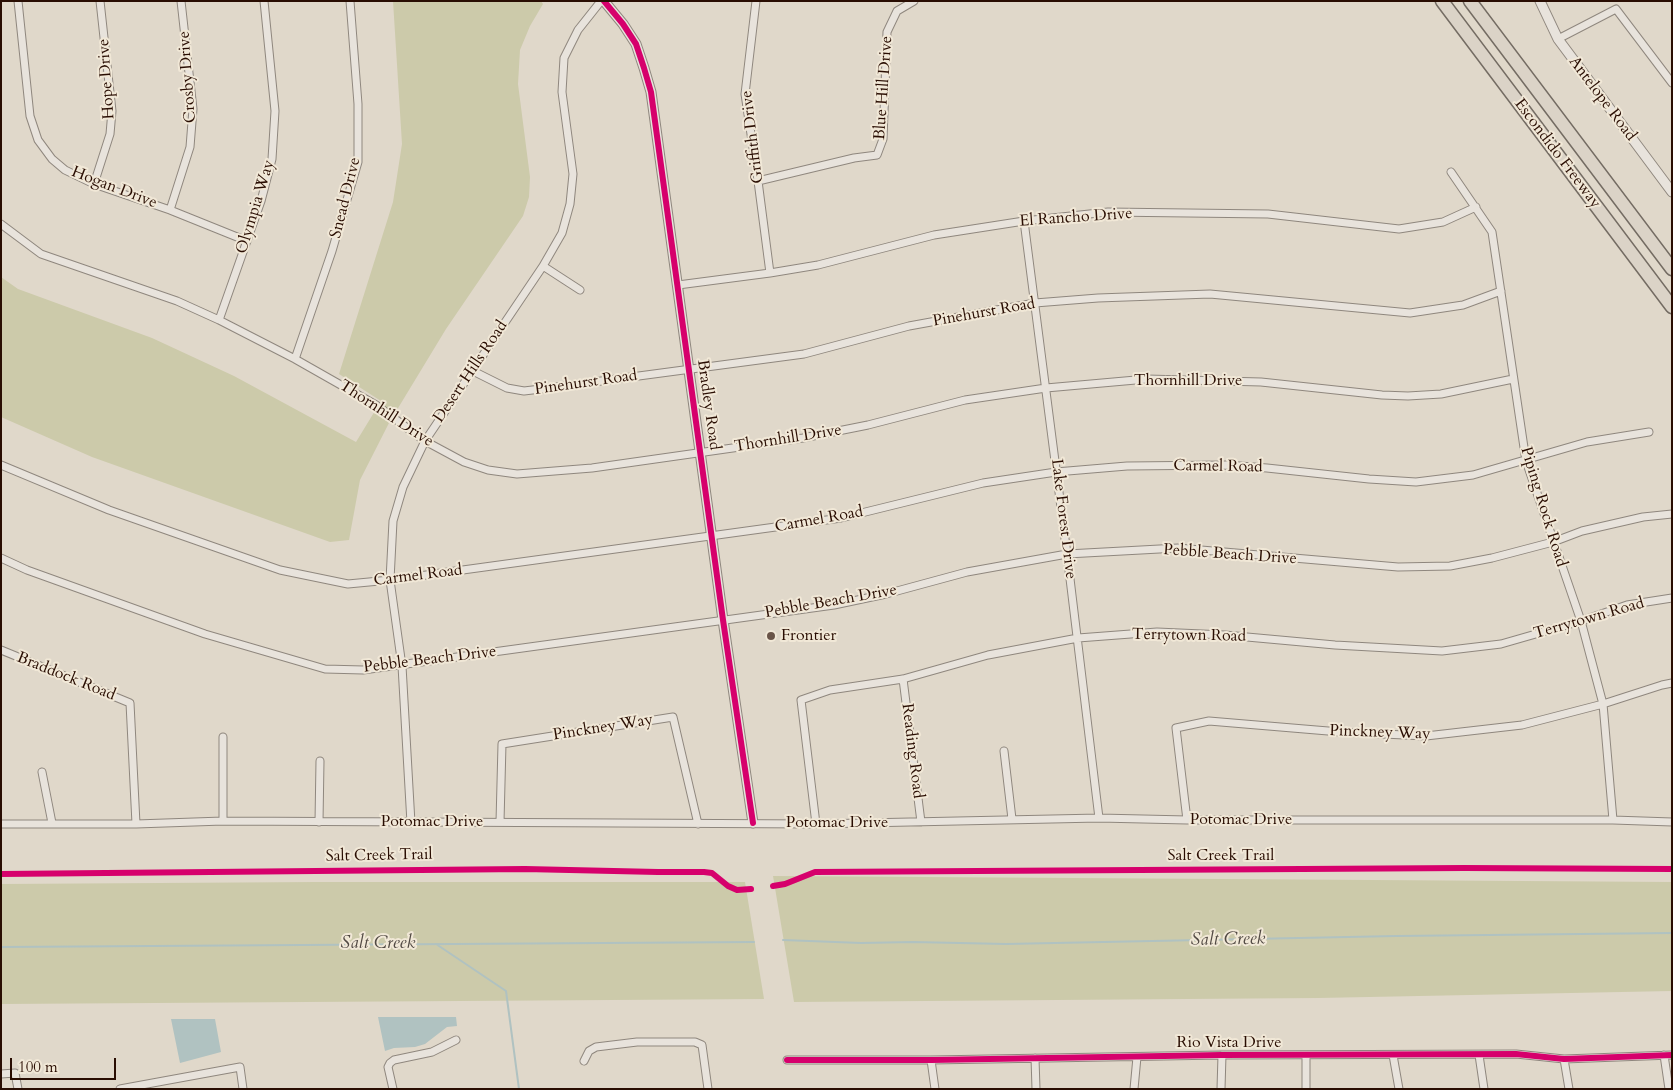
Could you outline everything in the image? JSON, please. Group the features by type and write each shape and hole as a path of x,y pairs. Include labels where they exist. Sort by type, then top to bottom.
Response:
{"highway":[{"name":"Escondido Freeway","path":"1442,1 1672,307"},
{"name":"Escondido Freeway","path":"1470,1 1672,269"}],"street":[{"name":"Hogan Drive","path":"18,1 30,116 38,140 52,159 65,170 94,184 170,210 247,241"},
{"name":"Hope Drive","path":"94,184 110,134 112,111 100,1"},
{"name":"Crosby Drive","path":"170,210 190,147 193,109 182,1"},
{"name":"Olympia Way","path":"219,320 261,201 272,159 275,111 264,1"},
{"name":"Snead Drive","path":"295,359 332,251 358,162 358,104 350,1"},
{"name":"Desert Hills Road","path":"411,823 402,666 390,580 393,521 403,486 425,440 543,266 562,233 570,204 574,174 562,92 564,58 578,30 603,1"},
{"name":"Bradley Road","path":"603,1 623,24 636,44 651,92 723,620 753,823"},
{"name":"Griffith Drive","path":"756,1 745,94 770,273"},
{"name":"Blue Hill Drive","path":"758,180 854,158 877,156 884,139 887,32 897,11 914,1"},
{"name":"Antelope Road","path":"1540,1 1558,38 1672,192"},
{"path":"1558,38 1616,9 1672,83"},
{"name":"Piping Rock Road","path":"1450,172 1492,232 1526,460 1580,621 1604,704 1613,820"},
{"name":"El Rancho Drive","path":"678,284 818,265 934,235 1024,221 1108,212 1258,214 1400,229 1443,222 1476,207"},
{"name":"Lake Forest Drive","path":"1024,221 1068,554 1099,818"},
{"name":"Thornhill Drive","path":"1,224 41,254 177,301 295,359 376,405 425,440 464,462 488,470 517,474 592,468 812,436 868,425 965,400 1046,388 1147,379 1262,382 1408,396 1442,394 1513,379"},
{"path":"543,266 580,290"},
{"name":"Pinehurst Road","path":"473,371 507,388 524,391 804,354 909,326 1035,303 1098,298 1210,294 1410,313 1463,305 1501,291"},
{"name":"Carmel Road","path":"1,465 109,510 280,570 348,584 390,580 841,518 983,483 1056,472 1127,466 1226,465 1416,482 1473,475 1587,442 1649,432"},
{"name":"Pebble Beach Drive","path":"1,558 27,570 205,634 325,669 363,670 834,605 886,594 966,572 1068,554 1178,548 1398,567 1450,566 1492,558 1553,542 1582,531 1672,514"},
{"name":"Terrytown Road","path":"816,824 801,700 830,690 903,679 988,656 1078,638 1158,632 1442,651 1501,644 1627,605 1672,598"},
{"name":"Braddock Road","path":"1,650 130,703 136,824"},
{"name":"Reading Road","path":"903,679 921,822"},
{"name":"Pinckney Way","path":"1187,820 1176,728 1209,721 1340,732 1426,736 1522,725 1604,704 1672,683"},
{"name":"Pinckney Way","path":"500,822 502,744 673,717 698,824"},
{"path":"223,737 224,821"},
{"path":"1004,751 1012,819"},
{"path":"319,822 320,761"},
{"path":"42,772 52,823"},
{"name":"Potomac Drive","path":"1,824 136,824 224,821 816,824 1099,818 1187,820 1613,820 1672,822"},
{"path":"392,1089 388,1067 390,1063 394,1060 432,1052 456,1040"},
{"path":"584,1061 589,1051 596,1047 637,1042 695,1042 702,1045 708,1089"},
{"name":"Rio Vista Drive","path":"787,1060 1516,1054 1564,1059 1668,1055"},
{"path":"1221,1089 1222,1055"},
{"path":"1394,1055 1399,1089"},
{"path":"1479,1055 1484,1089"},
{"path":"1668,1055 1669,1089"},
{"path":"1306,1056 1306,1089"},
{"path":"1134,1089 1137,1057"},
{"path":"1035,1058 1036,1089"},
{"path":"1564,1059 1569,1089"},
{"path":"931,1060 935,1089"},
{"path":"120,1089 240,1067 243,1089"},
{"path":"1,1074 16,1073 18,1089"}],"shaded area":[{"path":"393,1 541,1 543,4 530,26 520,50 518,84 530,177 529,197 523,216 446,329 389,423 360,480 349,540 330,542 92,457 1,417 1,277 18,289 152,338 234,376 356,442 381,401 339,374 393,202 402,144"},
{"path":"773,876 1672,882 1672,991 1318,998 794,1002"},
{"path":"745,882 764,999 1,1004 1,884"},
{"path":"378,1017 456,1017 457,1026 447,1027 425,1044 385,1051"},
{"path":"171,1019 215,1019 221,1052 180,1063"}],"waterway":[{"name":"Salt Creek","path":"783,940 861,943 1006,944 1396,936 1672,933"},
{"name":"Salt Creek","path":"1,947 754,942"},
{"path":"436,944 506,991 519,1089"}],"cycle path":[{"path":"604,1 623,24 636,44 651,92 723,620 753,823"},
{"name":"Salt Creek Trail","path":"773,886 785,884 815,872 1464,868 1672,869"},
{"name":"Salt Creek Trail","path":"1,874 525,869 704,872 712,873 728,886 737,890 751,889"},
{"path":"787,1060 1516,1054 1564,1059 1672,1055"}],"place":[{"name":"Frontier","path":"771,636"}]}
